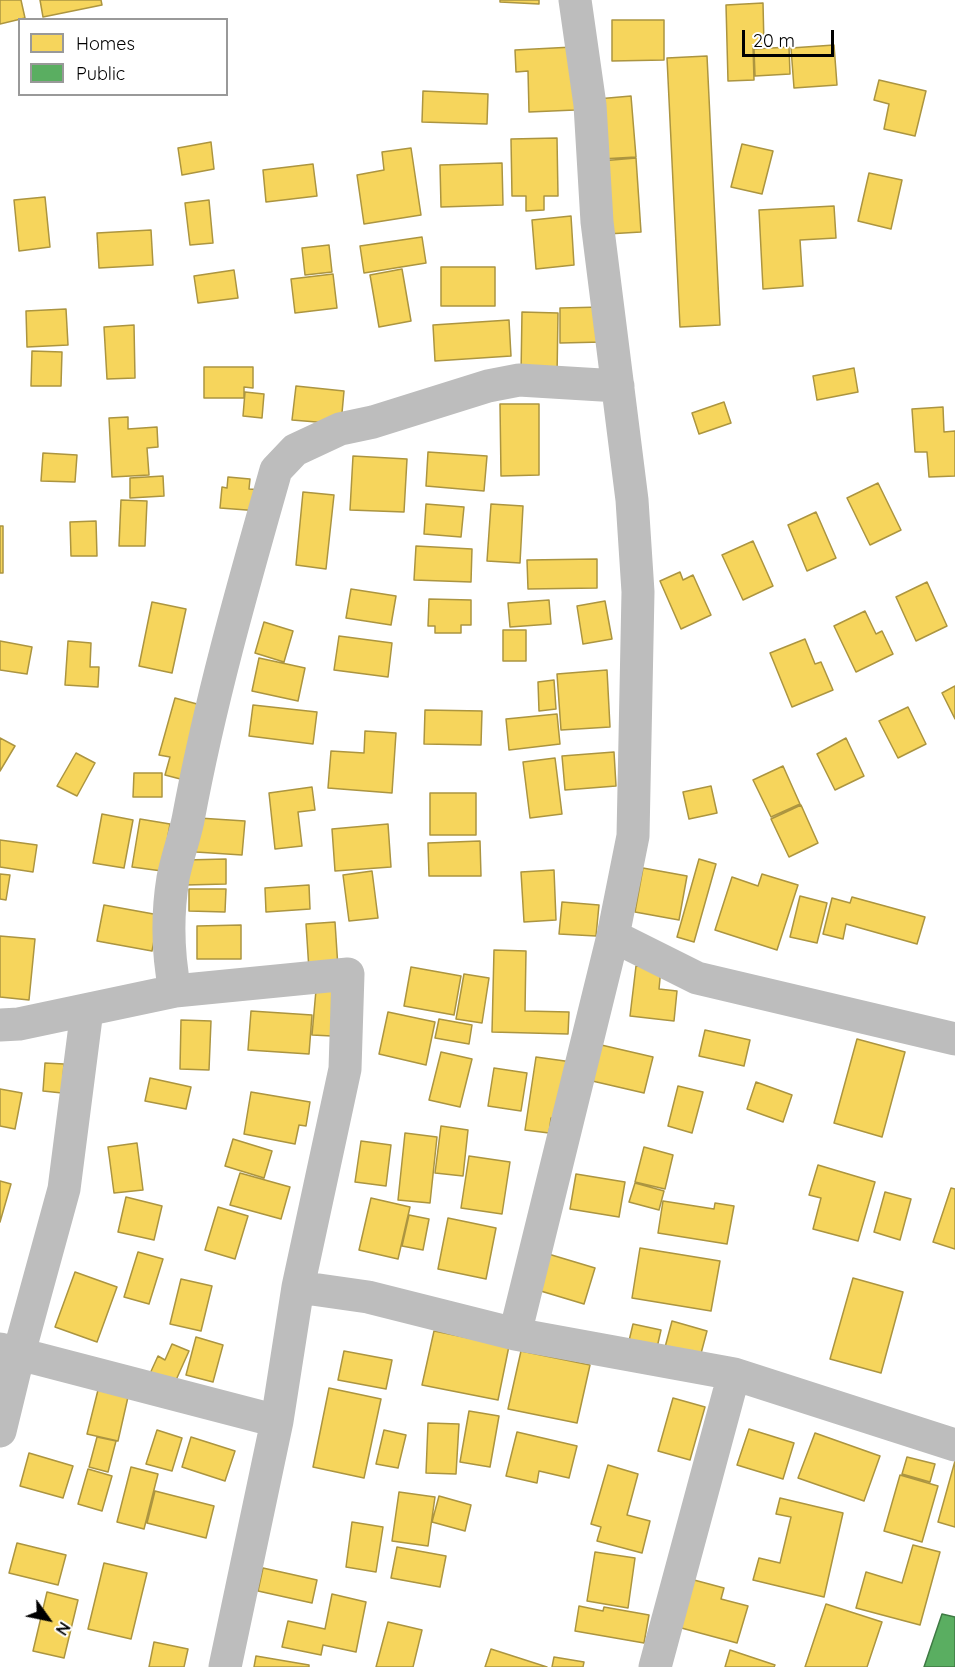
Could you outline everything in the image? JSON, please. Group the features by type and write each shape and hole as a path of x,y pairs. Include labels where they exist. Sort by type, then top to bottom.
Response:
{"street":[{"path":"515,1334 613,936 633,836 638,592 632,500 597,222 590,105 575,0"},
{"path":"175,991 170,966 173,877 230,632 276,470 295,450 339,429 373,422 488,386 519,380 618,386"},
{"path":"613,936 697,978 955,1039"},
{"path":"0,1024 19,1024 175,991 348,974 345,1069 298,1287 277,1421 225,1667"},
{"path":"0,1431 9,1351 64,1189 87,1010"},
{"path":"298,1287 368,1297 515,1334 734,1374 955,1445"},
{"path":"9,1351 277,1421"},
{"path":"655,1667 734,1374"}],"building: Homes":[{"path":"0,0 21,0 25,18 0,24"},
{"path":"40,0 101,0 102,5 43,17"},
{"path":"500,0 539,0 539,4 500,2"},
{"path":"763,3 764,46 753,46 754,80 728,81 726,5"},
{"path":"612,20 664,20 664,60 612,61"},
{"path":"834,45 837,85 794,88 791,48"},
{"path":"573,47 575,110 529,112 528,71 516,72 515,50"},
{"path":"789,47 790,74 755,76 754,49"},
{"path":"707,56 720,325 680,327 667,58"},
{"path":"879,80 926,91 915,136 884,129 889,104 874,100"},
{"path":"423,91 488,94 487,124 422,122"},
{"path":"631,96 636,157 601,159 597,99"},
{"path":"557,138 558,196 544,196 544,210 526,211 526,196 512,196 511,139"},
{"path":"211,142 214,169 182,175 178,148"},
{"path":"742,144 773,151 762,194 731,187"},
{"path":"411,148 421,215 364,224 357,175 384,170 382,152"},
{"path":"636,158 641,232 607,234 601,161"},
{"path":"502,163 503,205 441,207 440,165"},
{"path":"313,164 317,196 266,202 263,170"},
{"path":"869,173 902,180 891,229 858,221"},
{"path":"45,197 50,247 19,251 14,200"},
{"path":"209,200 213,243 190,245 185,203"},
{"path":"834,206 836,238 800,240 803,286 763,289 759,210"},
{"path":"571,216 574,265 536,269 532,220"},
{"path":"151,230 153,265 99,268 97,233"},
{"path":"422,237 426,263 364,273 360,246"},
{"path":"329,245 332,272 305,275 302,248"},
{"path":"441,267 495,267 495,306 441,306"},
{"path":"402,269 411,321 379,327 370,275"},
{"path":"234,270 238,298 198,303 194,276"},
{"path":"333,274 337,308 295,313 291,279"},
{"path":"602,307 603,342 560,343 560,308"},
{"path":"66,309 68,345 27,347 26,311"},
{"path":"522,312 558,313 557,376 521,375"},
{"path":"509,320 511,356 435,361 433,325"},
{"path":"134,325 135,378 107,379 104,327"},
{"path":"32,351 62,352 61,386 31,386"},
{"path":"204,367 253,367 253,388 244,387 244,398 204,398"},
{"path":"854,368 858,392 817,400 813,376"},
{"path":"296,386 344,391 341,424 292,420"},
{"path":"245,392 264,394 262,418 243,416"},
{"path":"724,402 731,423 699,434 692,413"},
{"path":"500,404 539,404 539,475 501,476"},
{"path":"943,407 944,432 955,431 955,476 929,477 927,452 915,452 912,409"},
{"path":"128,417 128,429 157,427 158,447 147,448 149,475 112,477 109,418"},
{"path":"428,452 487,456 484,491 426,486"},
{"path":"43,453 77,455 75,482 41,481"},
{"path":"353,456 407,459 404,512 350,510"},
{"path":"163,476 164,496 130,498 130,478"},
{"path":"228,477 250,479 249,489 262,490 260,511 220,508 222,487 227,488"},
{"path":"878,483 901,530 870,545 847,498"},
{"path":"303,492 334,495 326,569 296,565"},
{"path":"121,500 147,501 145,546 119,546"},
{"path":"426,504 464,507 461,537 424,534"},
{"path":"491,504 523,506 520,563 487,561"},
{"path":"816,512 836,558 807,571 788,525"},
{"path":"96,521 97,556 71,556 70,522"},
{"path":"0,526 3,526 3,573 0,573"},
{"path":"753,541 773,586 743,600 722,555"},
{"path":"416,546 472,549 471,582 414,580"},
{"path":"597,559 597,588 528,589 527,560"},
{"path":"680,572 683,580 693,575 711,615 681,629 660,581"},
{"path":"927,582 947,626 916,641 896,597"},
{"path":"351,589 396,596 391,625 346,618"},
{"path":"429,599 471,600 471,625 461,625 461,633 435,633 435,626 428,626"},
{"path":"549,600 551,624 510,627 508,603"},
{"path":"605,601 612,639 583,644 577,606"},
{"path":"152,602 186,609 172,673 139,666"},
{"path":"865,611 876,634 882,631 893,654 856,672 834,626"},
{"path":"264,622 293,631 284,662 255,653"},
{"path":"503,630 526,630 526,661 503,661"},
{"path":"339,636 392,643 388,677 334,670"},
{"path":"805,639 815,664 821,662 833,690 792,707 770,653"},
{"path":"0,641 32,647 27,674 0,670"},
{"path":"68,641 91,643 90,667 99,667 98,687 65,685"},
{"path":"259,658 305,668 298,701 252,691"},
{"path":"607,670 610,727 561,730 557,674"},
{"path":"554,680 556,709 539,711 538,682"},
{"path":"955,686 955,719 942,693"},
{"path":"175,698 208,707 188,781 165,775 170,757 159,755"},
{"path":"253,705 317,712 313,744 249,736"},
{"path":"908,707 926,744 898,758 879,721"},
{"path":"425,710 482,711 481,745 424,744"},
{"path":"557,714 560,744 509,750 506,719"},
{"path":"365,731 396,733 392,793 328,788 331,751 364,753"},
{"path":"0,738 15,746 0,771"},
{"path":"846,738 864,776 835,790 817,754"},
{"path":"614,752 616,786 565,790 562,756"},
{"path":"76,753 95,763 77,796 57,786"},
{"path":"555,758 562,814 530,818 523,762"},
{"path":"783,766 800,804 771,817 753,780"},
{"path":"134,773 162,773 162,797 133,797"},
{"path":"711,786 717,813 689,819 683,792"},
{"path":"312,787 315,810 298,812 302,846 275,849 269,793"},
{"path":"430,793 476,793 476,835 430,835"},
{"path":"801,805 818,843 789,857 771,819"},
{"path":"102,814 133,820 124,868 93,863"},
{"path":"199,818 245,821 242,855 196,852"},
{"path":"140,819 170,824 162,871 132,867"},
{"path":"388,824 391,867 335,871 332,829"},
{"path":"0,840 37,845 33,872 0,867"},
{"path":"480,841 481,876 429,876 428,843"},
{"path":"226,859 226,884 185,885 185,860"},
{"path":"699,859 716,864 694,942 677,937"},
{"path":"643,868 687,876 679,920 635,912"},
{"path":"554,870 556,920 524,922 521,872"},
{"path":"372,871 378,918 349,921 343,875"},
{"path":"0,874 10,875 6,900 0,899"},
{"path":"762,874 798,885 777,950 715,930 732,877 758,886"},
{"path":"309,885 310,909 266,912 265,888"},
{"path":"189,889 226,889 225,912 189,911"},
{"path":"800,896 827,903 817,943 790,937"},
{"path":"852,897 925,917 917,944 846,924 843,939 823,934 832,898 850,903"},
{"path":"562,902 599,905 596,936 559,934"},
{"path":"104,905 159,915 152,951 97,941"},
{"path":"335,922 338,968 309,970 306,924"},
{"path":"241,925 241,959 197,959 197,926"},
{"path":"0,936 35,939 29,1000 0,997"},
{"path":"494,950 526,951 525,1011 569,1012 568,1034 492,1032"},
{"path":"636,966 661,968 659,989 677,991 674,1021 630,1016"},
{"path":"411,967 461,976 454,1015 404,1006"},
{"path":"464,974 489,978 482,1023 456,1019"},
{"path":"316,990 337,991 332,1036 312,1035"},
{"path":"251,1011 312,1015 309,1054 248,1050"},
{"path":"388,1012 435,1022 426,1065 379,1054"},
{"path":"439,1019 472,1025 469,1044 435,1038"},
{"path":"181,1020 211,1021 209,1070 180,1069"},
{"path":"705,1030 750,1040 744,1066 699,1056"},
{"path":"857,1039 905,1052 882,1137 834,1123"},
{"path":"597,1044 653,1057 644,1093 588,1080"},
{"path":"441,1052 472,1059 460,1107 429,1100"},
{"path":"536,1057 572,1062 564,1120 551,1118 549,1133 525,1130"},
{"path":"45,1063 64,1064 62,1093 43,1091"},
{"path":"494,1068 527,1073 521,1111 488,1106"},
{"path":"150,1078 191,1087 186,1109 145,1101"},
{"path":"756,1082 792,1095 783,1122 747,1109"},
{"path":"678,1086 703,1092 692,1133 668,1126"},
{"path":"0,1089 22,1093 15,1129 0,1126"},
{"path":"251,1092 310,1102 306,1126 299,1125 295,1144 244,1134"},
{"path":"441,1126 468,1130 463,1176 435,1173"},
{"path":"405,1133 437,1137 430,1203 398,1200"},
{"path":"233,1139 272,1151 264,1178 225,1166"},
{"path":"361,1141 391,1145 386,1186 355,1182"},
{"path":"137,1143 143,1190 114,1193 108,1147"},
{"path":"644,1147 673,1155 665,1189 635,1182"},
{"path":"469,1156 510,1162 502,1214 461,1208"},
{"path":"818,1165 875,1182 858,1241 813,1229 821,1198 809,1195"},
{"path":"240,1173 290,1187 281,1219 230,1205"},
{"path":"576,1174 625,1182 619,1217 570,1209"},
{"path":"0,1181 11,1184 0,1222"},
{"path":"635,1183 664,1191 659,1210 629,1202"},
{"path":"951,1188 955,1189 955,1249 933,1242"},
{"path":"885,1192 911,1199 900,1240 874,1232"},
{"path":"126,1197 162,1206 154,1240 118,1232"},
{"path":"371,1198 410,1207 398,1259 359,1250"},
{"path":"663,1201 714,1209 715,1203 734,1206 727,1244 658,1233"},
{"path":"218,1207 248,1216 235,1259 205,1250"},
{"path":"409,1215 429,1219 423,1250 402,1246"},
{"path":"448,1218 496,1228 486,1279 438,1269"},
{"path":"640,1248 720,1261 711,1311 632,1298"},
{"path":"138,1252 163,1259 149,1304 124,1297"},
{"path":"545,1253 595,1268 584,1304 534,1289"},
{"path":"75,1272 117,1287 97,1342 55,1327"},
{"path":"853,1278 903,1292 881,1373 830,1359"},
{"path":"181,1279 212,1286 201,1331 170,1324"},
{"path":"672,1321 707,1331 699,1361 664,1351"},
{"path":"633,1324 661,1330 656,1352 628,1345"},
{"path":"434,1331 509,1346 498,1400 422,1385"},
{"path":"196,1337 223,1345 213,1382 186,1375"},
{"path":"172,1344 189,1351 172,1389 148,1378 158,1356 165,1360"},
{"path":"344,1351 392,1360 386,1389 338,1380"},
{"path":"521,1351 590,1365 577,1423 508,1409"},
{"path":"329,1388 381,1399 364,1478 313,1467"},
{"path":"98,1390 128,1397 118,1441 87,1434"},
{"path":"673,1398 705,1407 690,1460 658,1451"},
{"path":"469,1411 499,1416 490,1467 460,1462"},
{"path":"428,1423 459,1424 456,1474 426,1473"},
{"path":"749,1429 794,1443 783,1479 737,1465"},
{"path":"157,1430 182,1438 172,1471 146,1464"},
{"path":"384,1430 406,1435 398,1468 376,1464"},
{"path":"517,1432 577,1446 569,1478 539,1471 537,1483 506,1476"},
{"path":"815,1433 880,1456 864,1501 798,1478"},
{"path":"97,1437 116,1441 108,1472 89,1467"},
{"path":"191,1437 235,1451 225,1481 182,1467"},
{"path":"29,1453 73,1466 63,1498 20,1486"},
{"path":"907,1457 935,1464 930,1482 902,1474"},
{"path":"955,1461 955,1527 938,1522"},
{"path":"608,1465 638,1474 627,1515 650,1521 642,1553 597,1541 601,1527 591,1524"},
{"path":"131,1467 158,1474 144,1529 117,1522"},
{"path":"88,1469 112,1476 102,1511 78,1504"},
{"path":"900,1475 938,1486 922,1542 884,1531"},
{"path":"155,1491 214,1506 206,1538 147,1523"},
{"path":"399,1492 435,1497 428,1546 392,1541"},
{"path":"439,1496 471,1505 465,1531 432,1522"},
{"path":"780,1498 843,1513 824,1597 753,1580 759,1558 780,1563 791,1517 776,1514"},
{"path":"352,1522 383,1527 376,1572 346,1567"},
{"path":"17,1543 66,1555 58,1585 9,1573"},
{"path":"913,1545 940,1552 920,1625 856,1608 866,1572 902,1583"},
{"path":"397,1547 446,1556 440,1587 391,1578"},
{"path":"595,1552 635,1558 628,1608 587,1601"},
{"path":"104,1563 147,1573 131,1639 88,1629"},
{"path":"263,1568 317,1580 312,1603 258,1591"},
{"path":"694,1580 724,1588 721,1599 748,1606 737,1643 674,1626"},
{"path":"47,1592 78,1600 64,1658 33,1651"},
{"path":"332,1594 366,1602 356,1652 323,1645 321,1655 282,1647 288,1621 325,1629"},
{"path":"826,1604 882,1622 867,1667 805,1667"},
{"path":"579,1606 603,1611 604,1607 649,1615 644,1643 575,1631"},
{"path":"388,1622 422,1630 413,1667 376,1667"},
{"path":"154,1642 188,1649 184,1667 149,1667"},
{"path":"491,1649 547,1667 485,1667"},
{"path":"730,1650 775,1665 774,1667 725,1667"},
{"path":"256,1656 309,1665 309,1667 254,1667"},
{"path":"554,1657 584,1662 583,1667 552,1667"}],"building: Public":[{"path":"942,1614 955,1617 955,1667 924,1667"}]}
